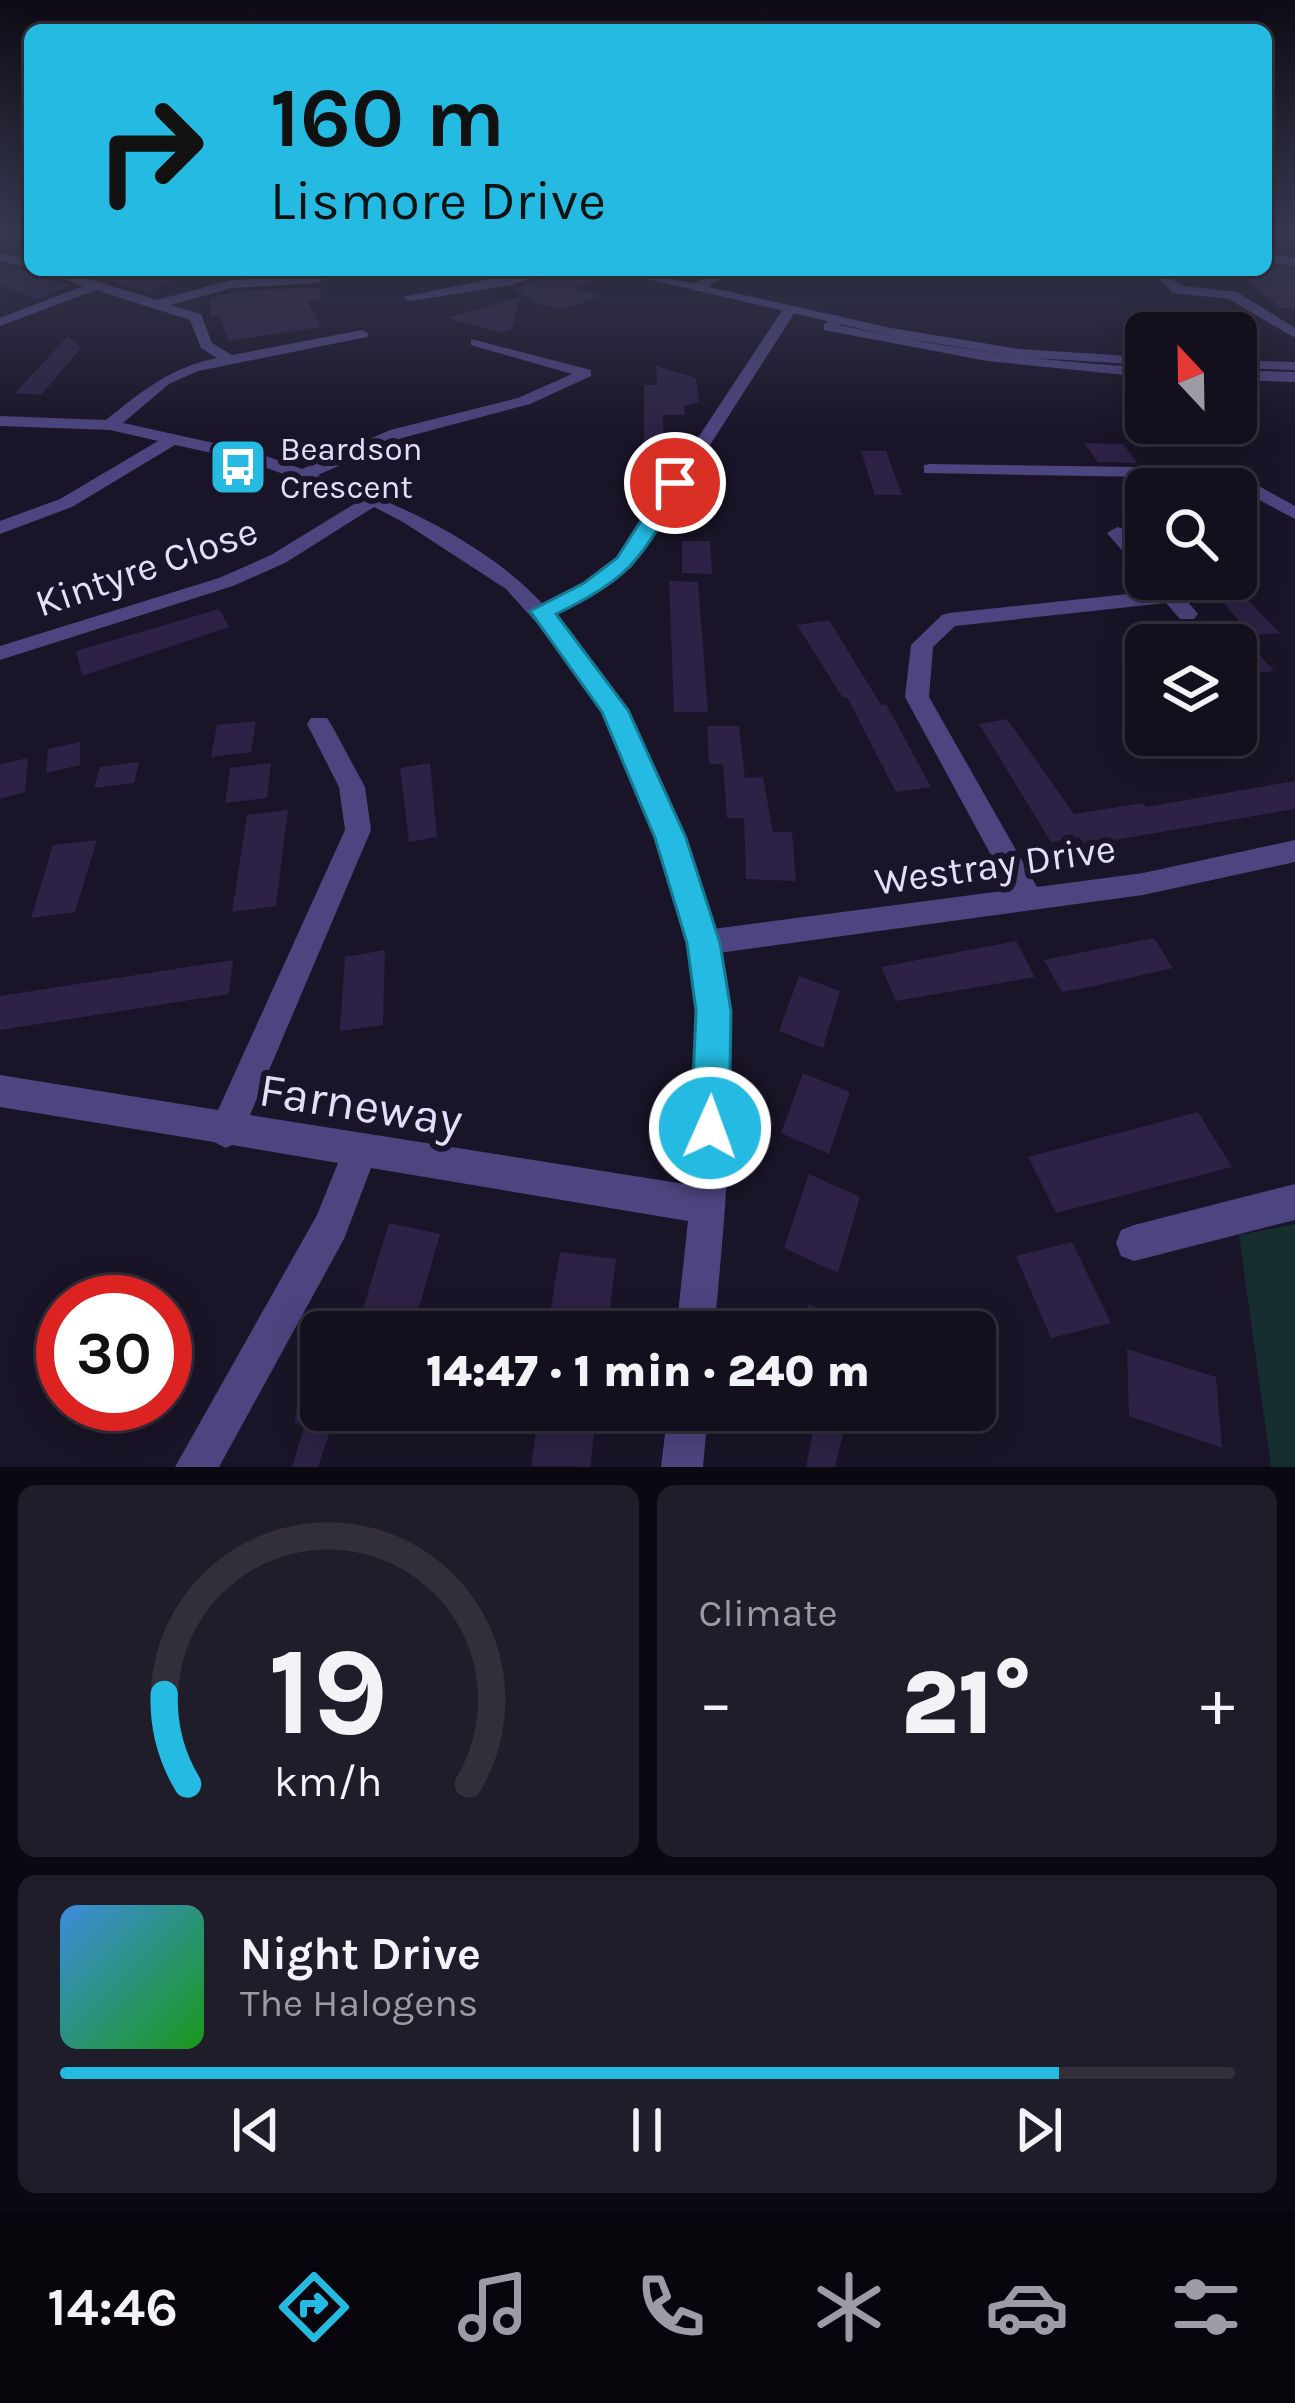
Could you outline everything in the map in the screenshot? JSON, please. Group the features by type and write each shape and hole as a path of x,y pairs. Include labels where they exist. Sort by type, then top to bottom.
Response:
{"street":[{"path":"1,322 55,300"},
{"path":"145,300 196,317 206,345 226,357"},
{"path":"158,304 167,300"},
{"path":"754,300 1018,353 1125,360"},
{"path":"1239,300 1295,334"},
{"path":"542,611 592,588 625,563 790,309"},
{"path":"837,319 830,327 938,352 1125,371"},
{"path":"110,425 164,382 226,357 362,334"},
{"path":"305,474 396,434 524,401 586,373 476,342"},
{"path":"1257,365 1295,366"},
{"path":"1257,376 1295,377"},
{"path":"0,421 110,425 305,474 373,500 410,518 513,585 577,654 623,726 670,838 703,943 713,1011 708,1206 697,1311"},
{"path":"0,528 66,503 173,439"},
{"path":"930,469 1206,473 1232,479 1295,513"},
{"name":"Kintyre Close","path":"0,653 226,582 278,559 373,500"},
{"path":"1117,533 1125,542"},
{"path":"1029,898 917,697 922,645 950,620 1143,600"},
{"path":"226,1131 358,830 352,787 320,724"},
{"name":"Westray Drive","path":"703,943 1143,884 1295,851"},
{"name":"Farneway","path":"0,1091 359,1153 708,1206"},
{"path":"196,1467 331,1226 359,1153"},
{"path":"1134,1243 1295,1202"},
{"path":"682,1467 686,1431"}],"green space":[{"path":"1295,1224 1295,1467 1271,1467 1239,1235"}],"building":[{"path":"210,300 311,300 307,301 321,327 228,341 220,316 211,317"},
{"path":"519,300 512,329 502,333 447,318"},
{"path":"534,300 587,300 564,309"},
{"path":"1272,300 1295,300 1295,308 1281,308"},
{"path":"68,336 81,348 41,395 15,393"},
{"path":"656,366 696,378 699,402 684,406 685,415 663,415 664,447 644,447 644,385 657,385"},
{"path":"1084,443 1123,444 1137,463 1098,462"},
{"path":"861,451 886,451 902,495 875,495"},
{"path":"682,541 710,541 712,574 682,573"},
{"path":"669,581 698,582 708,712 674,712"},
{"path":"1221,600 1248,600 1280,633 1257,635 1257,624 1242,624"},
{"path":"219,609 229,627 82,676 76,651"},
{"path":"829,620 881,705 886,704 931,787 896,792 847,697 843,698 797,625"},
{"path":"1257,652 1274,671 1257,673"},
{"path":"1007,719 1074,814 1143,803 1146,807 1295,781 1295,809 1085,845 1079,837 1051,842 979,724"},
{"path":"256,721 251,752 211,757 217,725"},
{"path":"707,726 739,726 745,778 763,777 773,832 792,832 796,881 746,879 744,818 727,818 723,764 709,764"},
{"path":"80,742 80,765 46,773 48,749"},
{"path":"28,758 25,792 0,799 0,764"},
{"path":"139,762 134,783 94,788 100,767"},
{"path":"271,763 267,798 225,803 230,768"},
{"path":"430,763 437,837 409,842 400,768"},
{"path":"288,810 276,906 232,912 247,815"},
{"path":"97,840 75,912 31,918 53,845"},
{"path":"1154,938 1173,968 1062,992 1044,960"},
{"path":"1016,941 1035,977 896,1001 881,967"},
{"path":"385,950 383,1025 340,1031 345,957"},
{"path":"233,960 229,994 0,1030 0,996"},
{"path":"799,976 840,991 823,1048 779,1031"},
{"path":"803,1073 850,1092 829,1154 781,1133"},
{"path":"1198,1112 1232,1167 1056,1213 1028,1157"},
{"path":"809,1174 860,1197 838,1273 784,1248"},
{"path":"389,1223 440,1234 418,1311 362,1311"},
{"path":"1072,1242 1111,1323 1051,1338 1016,1256"},
{"path":"560,1252 616,1259 610,1311 550,1311"},
{"path":"1127,1349 1216,1377 1222,1448 1129,1416"},
{"path":"303,1431 330,1431 318,1467 292,1467"},
{"path":"536,1431 594,1431 590,1467 531,1466"},
{"path":"813,1431 844,1431 835,1467 806,1467"}],"place":[{"name":"Beardson Crescent","path":"238,467"}],"route":[{"path":"675,483 625,563 592,588 542,611 615,710 670,838 703,943 713,1011 710,1128"}]}
